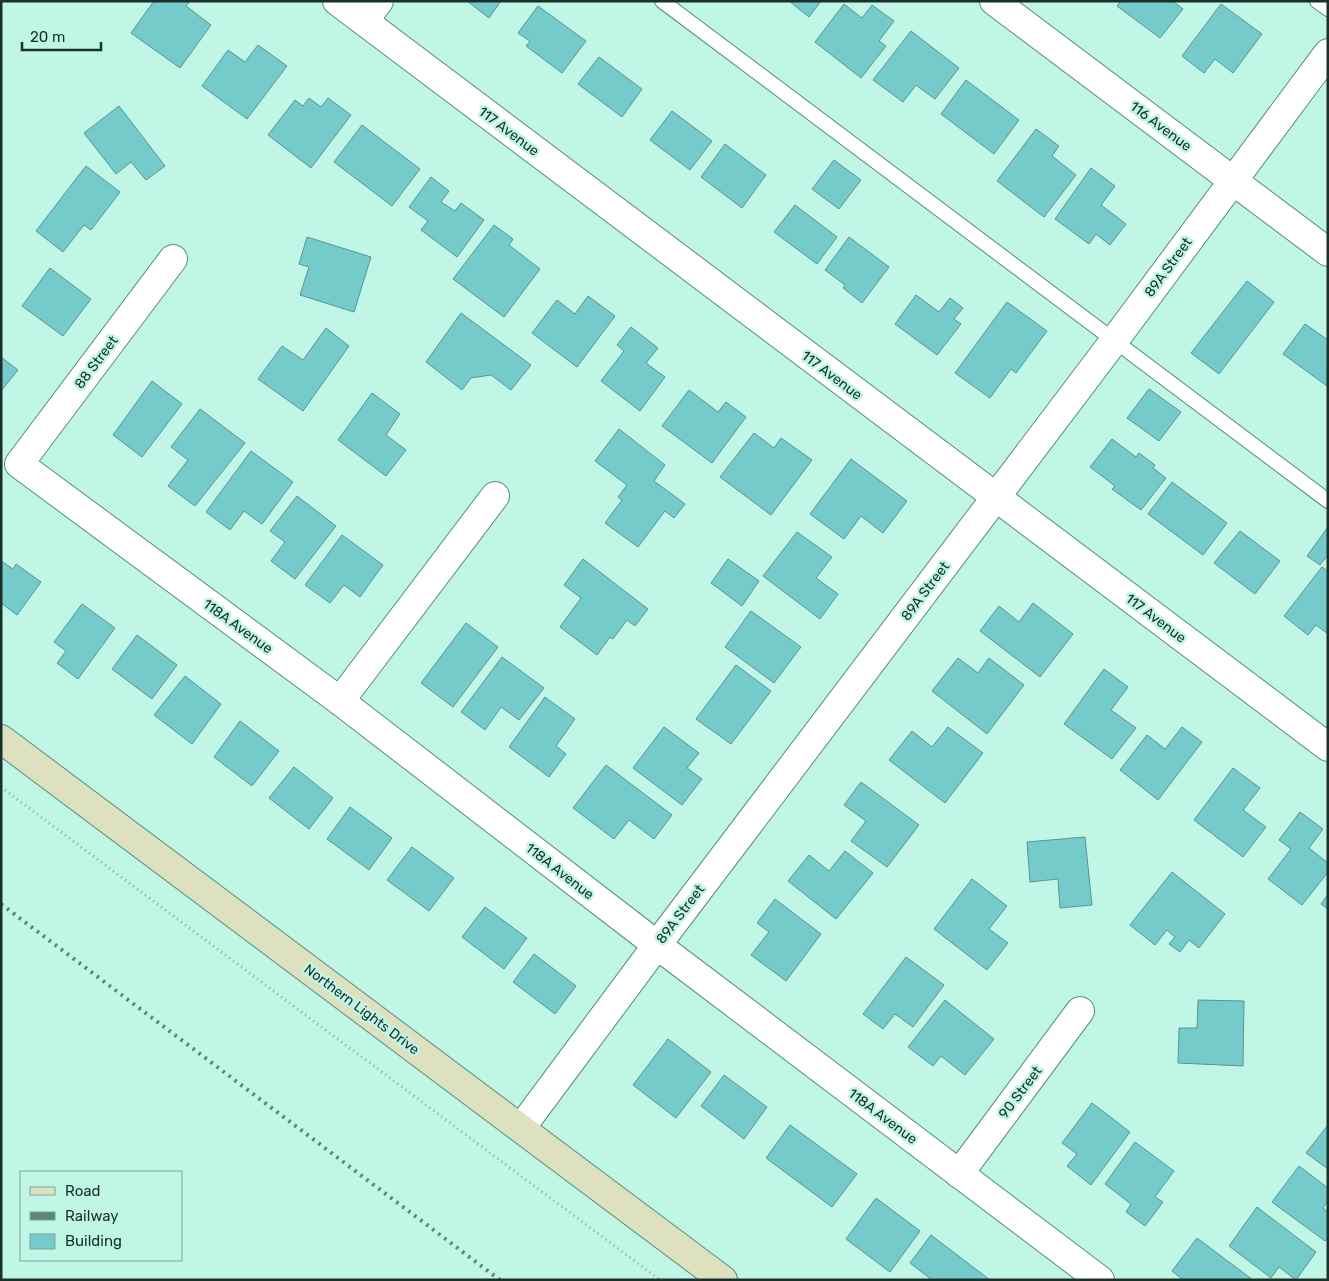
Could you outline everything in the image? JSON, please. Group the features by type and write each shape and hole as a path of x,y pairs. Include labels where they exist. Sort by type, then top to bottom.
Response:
{"main road":[{"name":"Northern Lights Drive","path":"1,739 722,1280"}],"street":[{"name":"117 Avenue","path":"337,1 372,11 995,498 1328,747"},
{"name":"116 Avenue","path":"994,1 1328,252"},
{"name":"89A Street","path":"520,1128 1114,341 1328,53"},
{"name":"88 Street","path":"19,464 173,259"},
{"name":"118A Avenue","path":"19,464 340,701 657,945 1100,1280"},
{"path":"340,701 495,496"},
{"name":"90 Street","path":"959,1174 1080,1011"}],"lane":[{"path":"662,1 1328,501"},
{"path":"1317,1 1328,9"}],"path":[{"path":"1,787 660,1280"}],"building":[{"path":"154,1 190,1 186,6 211,25 180,68 131,33"},
{"path":"467,1 501,1 489,18"},
{"path":"789,1 821,1 809,17"},
{"path":"1121,1 1173,1 1183,9 1160,38 1117,6"},
{"path":"844,4 862,18 872,5 894,21 879,41 886,46 861,78 815,42"},
{"path":"1221,4 1262,34 1233,73 1215,59 1204,73 1182,56"},
{"path":"538,6 586,41 562,73 526,46 530,41 518,33"},
{"path":"911,31 959,68 935,99 916,85 903,102 873,80"},
{"path":"258,45 287,66 247,119 202,86 228,50 245,62"},
{"path":"599,57 642,89 622,117 578,84"},
{"path":"966,80 1019,120 994,154 941,114"},
{"path":"309,98 321,107 328,98 351,115 311,168 268,135 295,100 303,106"},
{"path":"119,106 165,166 146,180 131,162 116,174 84,133"},
{"path":"672,111 712,141 690,170 650,140"},
{"path":"362,125 420,169 392,206 334,162"},
{"path":"1036,129 1059,146 1052,156 1076,175 1044,217 997,181"},
{"path":"725,144 766,175 742,208 701,177"},
{"path":"834,160 861,180 839,209 812,189"},
{"path":"86,166 120,192 91,230 84,225 63,252 36,231"},
{"path":"1091,168 1115,186 1101,205 1126,224 1110,245 1096,234 1089,244 1055,219"},
{"path":"431,177 449,191 441,202 455,211 461,203 484,220 457,257 421,230 428,221 409,207"},
{"path":"795,205 837,237 817,264 774,232"},
{"path":"494,225 513,239 509,245 540,269 504,317 453,279"},
{"path":"307,237 371,257 354,312 300,295 309,267 299,264"},
{"path":"849,237 889,267 862,303 843,288 845,285 825,270"},
{"path":"50,268 91,299 63,336 22,306"},
{"path":"1247,281 1274,302 1219,374 1191,353"},
{"path":"916,295 939,312 950,298 963,308 954,319 961,324 937,355 895,324"},
{"path":"588,296 615,316 577,367 532,333 557,300 575,314"},
{"path":"1007,302 1047,331 1016,373 1011,369 990,398 955,373"},
{"path":"461,313 531,365 511,390 491,375 471,378 462,390 426,362"},
{"path":"1305,324 1328,340 1327,386 1283,354"},
{"path":"631,327 658,348 646,363 665,377 640,411 601,381 624,351 617,345"},
{"path":"326,328 349,346 303,411 258,379 282,346 303,360"},
{"path":"1,357 18,370 1,391"},
{"path":"152,381 182,404 142,457 113,435"},
{"path":"1149,389 1181,412 1159,441 1127,418"},
{"path":"689,390 718,412 726,402 746,417 712,463 662,426"},
{"path":"372,393 400,414 386,435 406,450 386,476 338,440"},
{"path":"200,409 245,443 195,506 168,486 188,460 171,447"},
{"path":"619,429 665,465 654,481 685,504 674,518 665,511 638,547 605,523 622,500 618,497 627,485 595,461"},
{"path":"754,433 774,448 781,438 812,460 771,515 720,477"},
{"path":"1112,439 1136,457 1139,453 1155,465 1153,468 1166,478 1141,510 1112,489 1115,486 1090,467"},
{"path":"251,451 293,482 262,524 244,511 230,530 206,512"},
{"path":"851,459 907,501 883,533 861,516 844,539 810,514"},
{"path":"1172,482 1227,523 1203,555 1148,514"},
{"path":"297,496 336,526 295,579 271,561 285,542 270,531"},
{"path":"1328,527 1328,555 1320,565 1307,556"},
{"path":"1240,531 1280,561 1255,594 1214,563"},
{"path":"797,532 832,557 816,578 838,594 820,619 763,576"},
{"path":"342,535 383,565 360,597 344,585 330,603 305,585"},
{"path":"583,559 648,609 635,626 627,620 613,639 610,637 597,655 560,627 581,598 564,585"},
{"path":"728,559 759,581 742,606 711,583"},
{"path":"1,561 13,569 16,564 41,582 17,615 1,603"},
{"path":"1322,567 1328,571 1328,634 1316,625 1308,635 1284,616"},
{"path":"1033,603 1073,634 1040,677 980,631 999,606 1019,622"},
{"path":"82,604 115,628 78,679 57,663 66,651 54,642"},
{"path":"751,611 801,647 774,683 725,647"},
{"path":"466,623 498,647 453,707 421,683"},
{"path":"137,635 177,665 152,699 112,669"},
{"path":"502,657 544,688 519,720 501,707 485,730 461,712"},
{"path":"958,658 978,673 989,658 1024,685 987,734 932,691"},
{"path":"736,665 771,691 731,744 696,719"},
{"path":"1104,669 1128,687 1111,710 1136,728 1112,759 1064,724"},
{"path":"185,676 221,704 192,744 154,715"},
{"path":"545,697 575,719 556,746 566,754 549,777 509,747"},
{"path":"240,721 279,751 252,786 214,757"},
{"path":"664,727 699,753 687,768 702,779 682,805 633,768"},
{"path":"948,727 983,753 945,803 889,760 912,731 932,747"},
{"path":"1182,727 1202,742 1158,800 1120,770 1147,735 1165,749"},
{"path":"606,765 672,815 654,839 629,820 614,839 573,808"},
{"path":"294,767 333,798 309,829 269,798"},
{"path":"1233,768 1260,788 1243,810 1266,827 1243,857 1194,820"},
{"path":"861,782 919,825 887,867 851,841 866,821 844,805"},
{"path":"350,807 392,838 369,870 327,839"},
{"path":"1300,812 1323,829 1309,848 1328,863 1328,872 1302,905 1268,879 1291,849 1279,840"},
{"path":"1085,837 1092,905 1060,908 1058,879 1030,882 1027,842"},
{"path":"412,847 454,878 429,911 387,880"},
{"path":"845,851 873,873 836,919 788,881 809,855 829,871"},
{"path":"1172,872 1225,914 1199,948 1189,940 1180,952 1169,944 1175,937 1167,930 1155,945 1130,925"},
{"path":"972,879 1007,906 989,929 1008,943 987,970 934,929"},
{"path":"1328,894 1328,909 1321,904"},
{"path":"775,899 821,934 786,981 751,955 769,932 757,923"},
{"path":"485,907 527,938 504,969 462,937"},
{"path":"534,954 576,986 555,1014 513,982"},
{"path":"906,957 944,985 913,1027 895,1014 883,1029 863,1014"},
{"path":"945,1000 994,1039 965,1075 941,1056 933,1066 908,1047"},
{"path":"1198,1000 1244,1001 1243,1066 1178,1063 1179,1028 1197,1028"},
{"path":"668,1039 711,1072 676,1118 633,1085"},
{"path":"724,1075 767,1107 744,1139 701,1106"},
{"path":"1092,1103 1130,1132 1091,1185 1067,1166 1077,1154 1062,1143"},
{"path":"790,1125 857,1174 832,1207 766,1158"},
{"path":"1328,1125 1328,1169 1306,1153"},
{"path":"1135,1142 1174,1171 1155,1197 1163,1202 1145,1226 1126,1212 1131,1204 1105,1184"},
{"path":"1299,1166 1328,1188 1328,1201 1323,1208 1328,1212 1328,1238 1325,1241 1272,1202"},
{"path":"876,1198 920,1231 890,1272 846,1239"},
{"path":"1257,1207 1316,1252 1296,1280 1279,1267 1271,1278 1229,1246"},
{"path":"931,1235 990,1280 932,1280 910,1263"},
{"path":"1197,1238 1253,1280 1183,1280 1172,1271"}],"railway":[{"path":"1,904 500,1280"}]}
